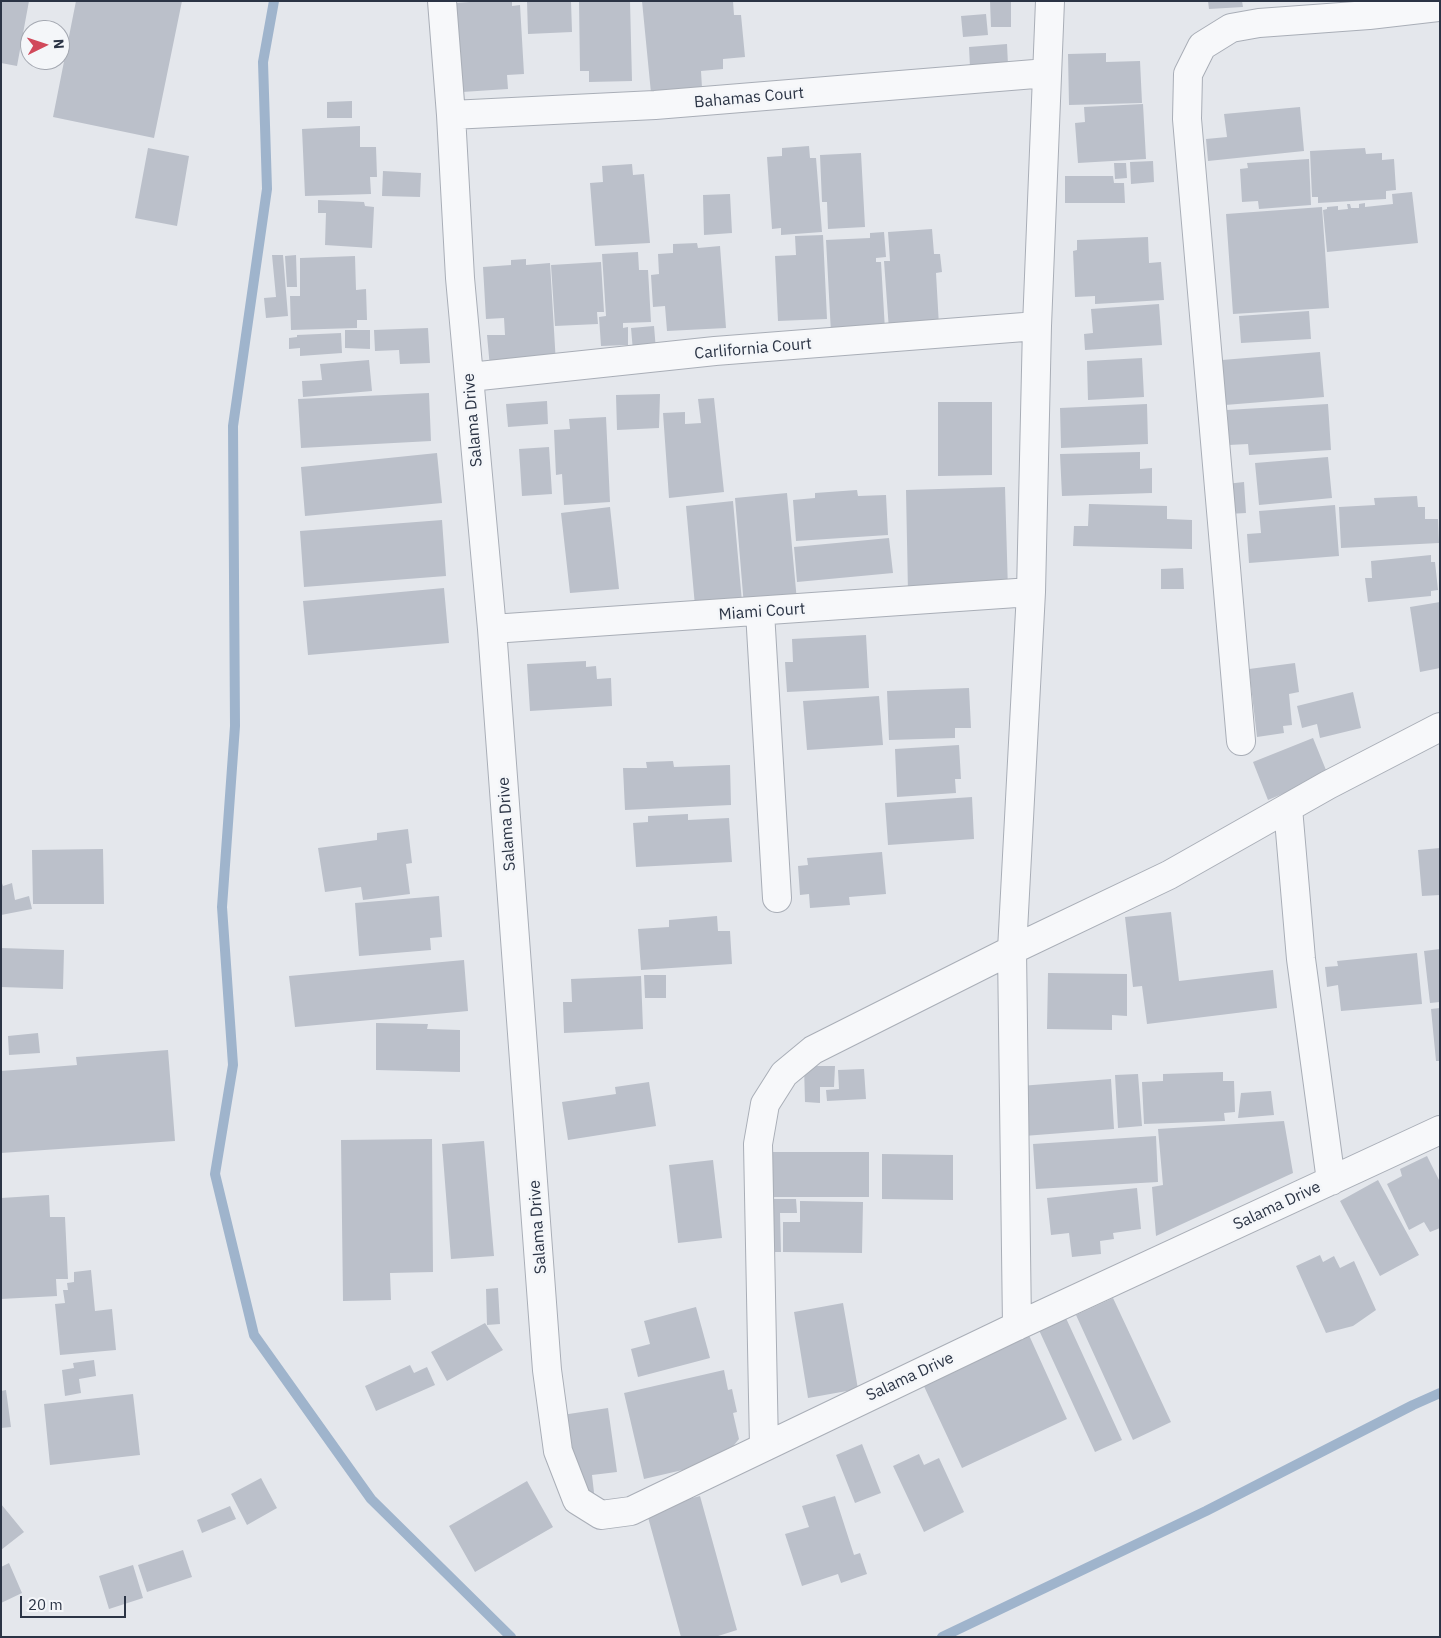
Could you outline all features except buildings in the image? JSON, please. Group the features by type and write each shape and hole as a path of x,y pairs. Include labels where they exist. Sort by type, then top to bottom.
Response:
{"street":[{"name":"Salama Drive","path":"442,1 451,115 460,278 492,629 547,1370 558,1451 577,1500 601,1515 630,1511 1017,1326 1440,1130"},
{"path":"1017,1326 1012,950 1032,592 1037,326 1050,1"},
{"path":"1241,741 1187,119 1188,74 1202,46 1231,28 1258,23 1439,9"},
{"name":"Bahamas Court","path":"451,115 655,105 1047,73"},
{"name":"Carlifornia Court","path":"470,377 716,351 1037,326"},
{"name":"Miami Court","path":"492,629 1032,592"},
{"path":"760,612 777,898"},
{"path":"764,1446 758,1144 765,1104 784,1074 813,1050 1012,950 1168,875 1328,785 1440,728"},
{"path":"1288,808 1301,958 1331,1181"}],"waterway":[{"path":"274,1 263,62 267,189 233,426 235,726 222,907 233,1065 215,1174 254,1335 371,1499 511,1637"},
{"path":"942,1637 1206,1511 1440,1393"}]}
